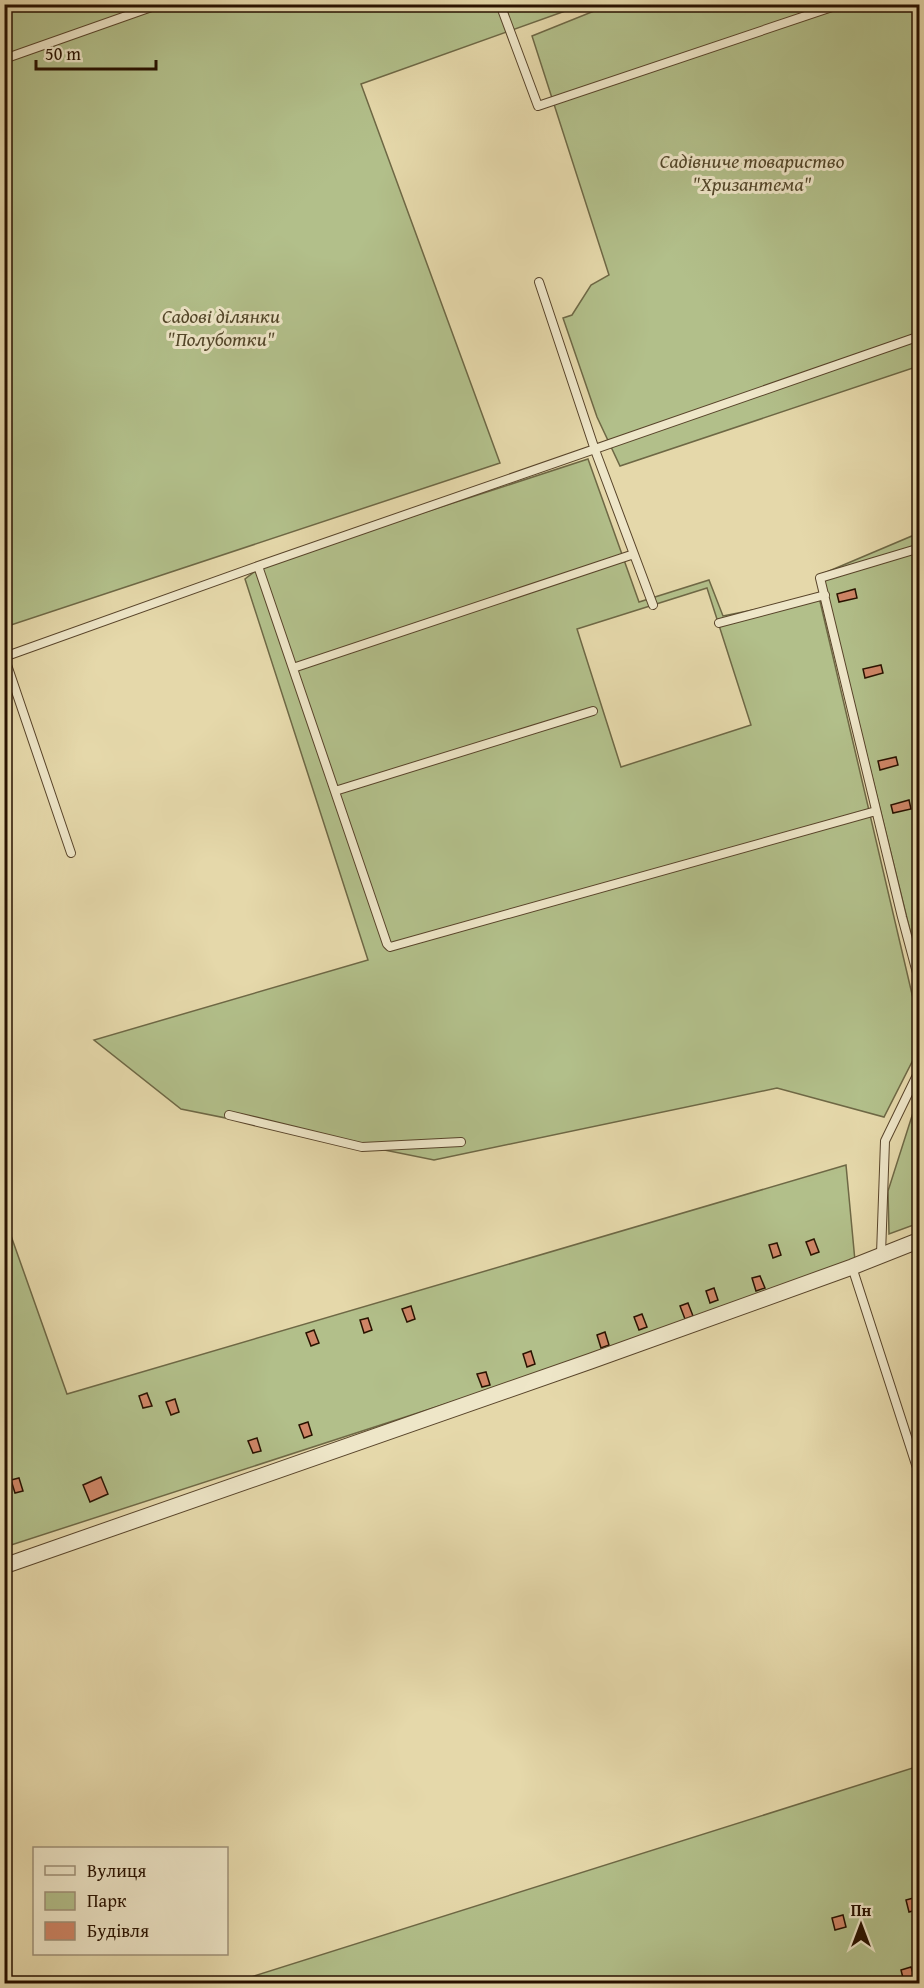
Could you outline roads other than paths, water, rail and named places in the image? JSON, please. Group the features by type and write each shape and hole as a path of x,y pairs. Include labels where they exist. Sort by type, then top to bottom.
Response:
{"street":[{"path":"4,1566 591,1361 852,1267 920,1240"}],"lane":[{"path":"4,59 160,4"},
{"path":"500,4 538,106 841,4"},
{"path":"539,282 596,450 653,605"},
{"path":"71,853 5,656 920,336"},
{"path":"920,548 820,578 920,984"},
{"path":"293,668 634,554"},
{"path":"258,566 387,944 390,947 876,812"},
{"path":"718,623 825,595"},
{"path":"335,790 593,711"},
{"path":"881,1254 885,1141 920,1069"},
{"path":"229,1115 362,1147 461,1142"},
{"path":"852,1267 920,1477"}],"park label":[{"name":"Садівниче товариство \"Хризантема\"","path":"752,172"},
{"name":"Садові ділянки \"Полуботки\"","path":"221,328"}]}
